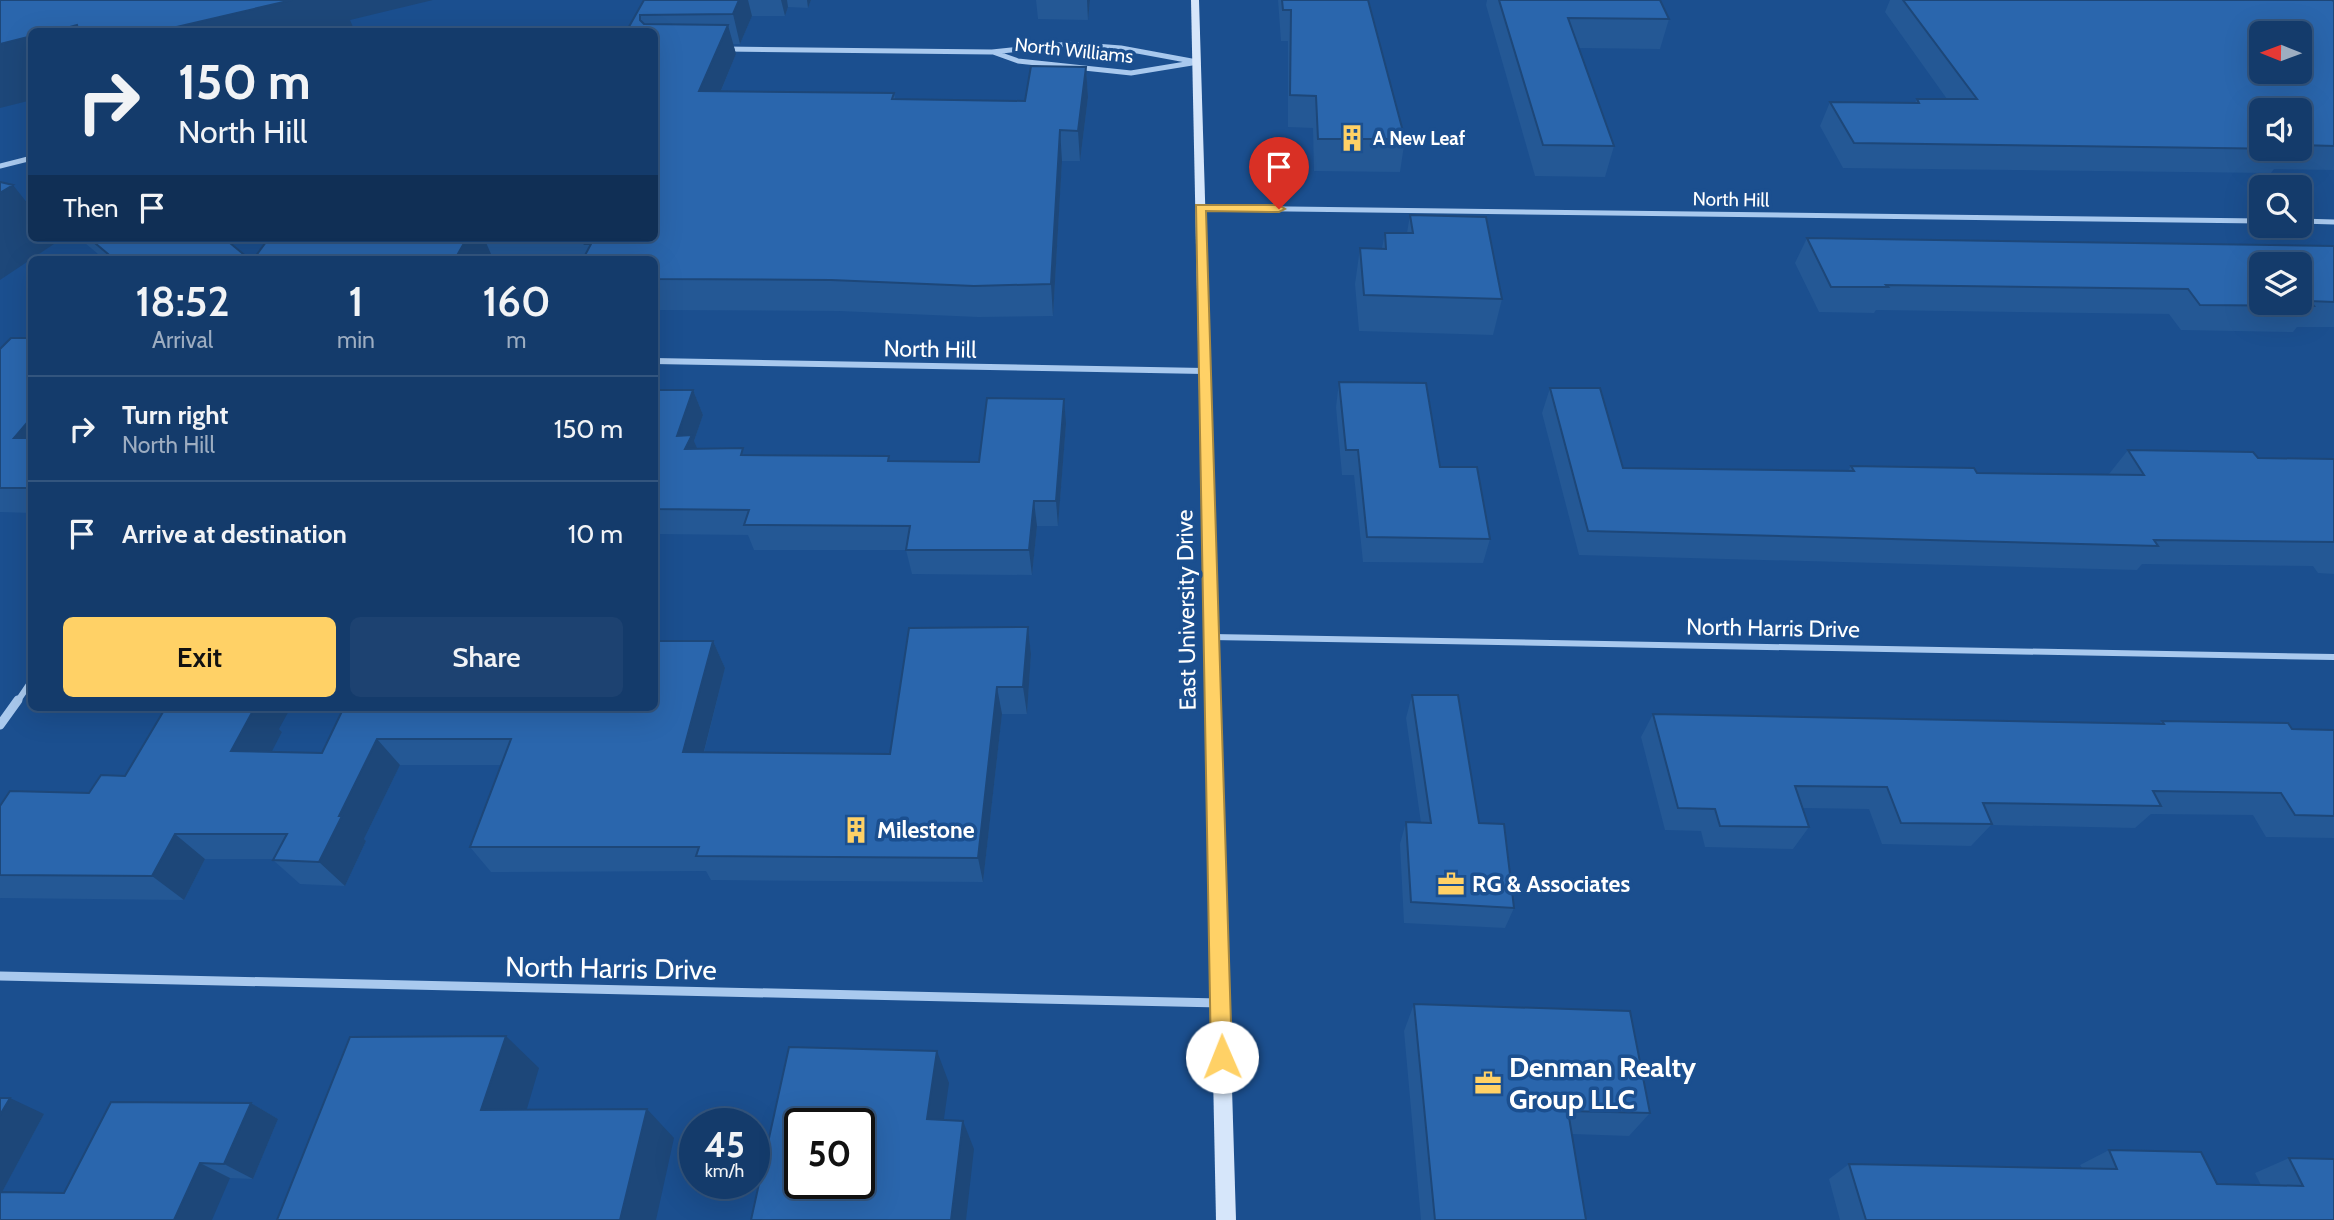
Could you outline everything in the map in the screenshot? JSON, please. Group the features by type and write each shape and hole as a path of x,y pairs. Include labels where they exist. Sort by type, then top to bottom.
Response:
{"main road":[{"name":"East University Drive","path":"1195,0 1226,1220"}],"street":[{"name":"North Williams","path":"722,49 992,52 1020,45 1135,48 1197,62"},
{"name":"North Williams","path":"992,52 1018,61 1131,73 1197,62"},
{"path":"0,166 28,159"},
{"name":"North Hill","path":"1200,208 2249,221"},
{"path":"2312,221 2334,222"},
{"name":"North Hill","path":"658,361 1204,371"},
{"name":"North Harris Drive","path":"1211,637 2334,657"},
{"path":"0,725 28,686"},
{"name":"North Harris Drive","path":"0,976 1220,1003"}],"building":[{"path":"0,0 292,0 172,28 78,28 77,25 66,28 28,28 28,37 0,44"},
{"path":"644,0 739,0 733,14 640,15 644,24 728,25 699,91 894,93 892,99 1025,101 1031,66 1086,67 1078,131 1060,130 1051,284 974,286 831,280 658,279 658,256 585,256 591,244 585,244 586,242 658,242 658,28 628,28"},
{"path":"1282,0 1368,0 1405,139 1318,139 1316,96 1290,95 1291,10 1283,10"},
{"path":"1499,0 1660,0 1669,19 1568,18 1614,146 1543,145"},
{"path":"1903,0 2334,1 2334,146 2312,145 2312,98 2249,98 2249,149 1854,143 1830,102 1919,103 1917,99 1977,99"},
{"path":"0,182 13,185 0,193"},
{"path":"1410,215 1486,217 1502,299 1364,295 1360,248 1386,249 1385,233 1413,233"},
{"path":"1807,238 2334,246 2334,302 2312,301 2312,252 2249,252 2249,305 2200,305 2188,289 1886,285 1888,287 1831,287"},
{"path":"94,242 229,242 246,256 110,256"},
{"path":"266,242 465,242 457,256 256,256"},
{"path":"11,338 28,338 28,422 14,438 28,438 27,488 0,488 0,349"},
{"path":"1339,382 1426,383 1440,467 1477,467 1490,539 1367,537 1358,450 1346,450"},
{"path":"1550,388 1600,388 1623,468 1854,471 1851,466 1974,468 1977,473 2144,475 2128,450 2253,452 2258,458 2334,459 2334,542 2154,540 2158,546 1588,531"},
{"path":"658,390 693,390 677,436 692,435 685,449 743,448 741,455 889,456 888,461 979,462 987,398 1064,399 1056,501 1034,501 1029,550 906,550 910,526 744,525 749,510 658,509"},
{"path":"1028,627 1023,687 997,687 978,858 696,856 699,847 470,847 511,739 377,739 319,862 273,860 287,834 175,834 152,876 0,875 0,806 10,791 89,793 101,775 125,776 164,711 253,711 231,751 322,753 342,711 658,711 658,641 713,641 683,752 890,754 909,628"},
{"path":"1412,695 1458,695 1479,823 1504,824 1514,908 1411,902 1406,822 1431,823"},
{"path":"1653,714 2164,724 2162,721 2288,723 2292,729 2334,730 2334,816 2295,815 2281,793 2153,791 2161,806 1983,803 1992,824 1901,823 1887,787 1795,786 1809,827 1720,826 1715,809 1678,808"},
{"path":"1414,1004 1630,1011 1650,1113 1568,1111 1586,1220 1435,1220"},
{"path":"506,1036 481,1110 647,1109 620,1220 277,1220 350,1037"},
{"path":"789,1047 937,1051 927,1119 963,1121 951,1220 751,1220 756,1199 770,1199 770,1134"},
{"path":"0,1098 10,1098 0,1115"},
{"path":"111,1102 251,1103 224,1164 200,1163 174,1220 0,1220 0,1192 64,1193"},
{"path":"2109,1150 2201,1152 2217,1184 2303,1186 2289,1158 2334,1159 2334,1220 1866,1220 1849,1164 2117,1169"}],"place":[{"name":"A New Leaf","path":"1352,138"},
{"name":"Milestone","path":"856,830"},
{"name":"RG & Associates","path":"1451,884"},
{"name":"Denman Realty Group LLC","path":"1488,1083"}],"route":[{"path":"1222,1057 1200,208 1279,209"}]}
